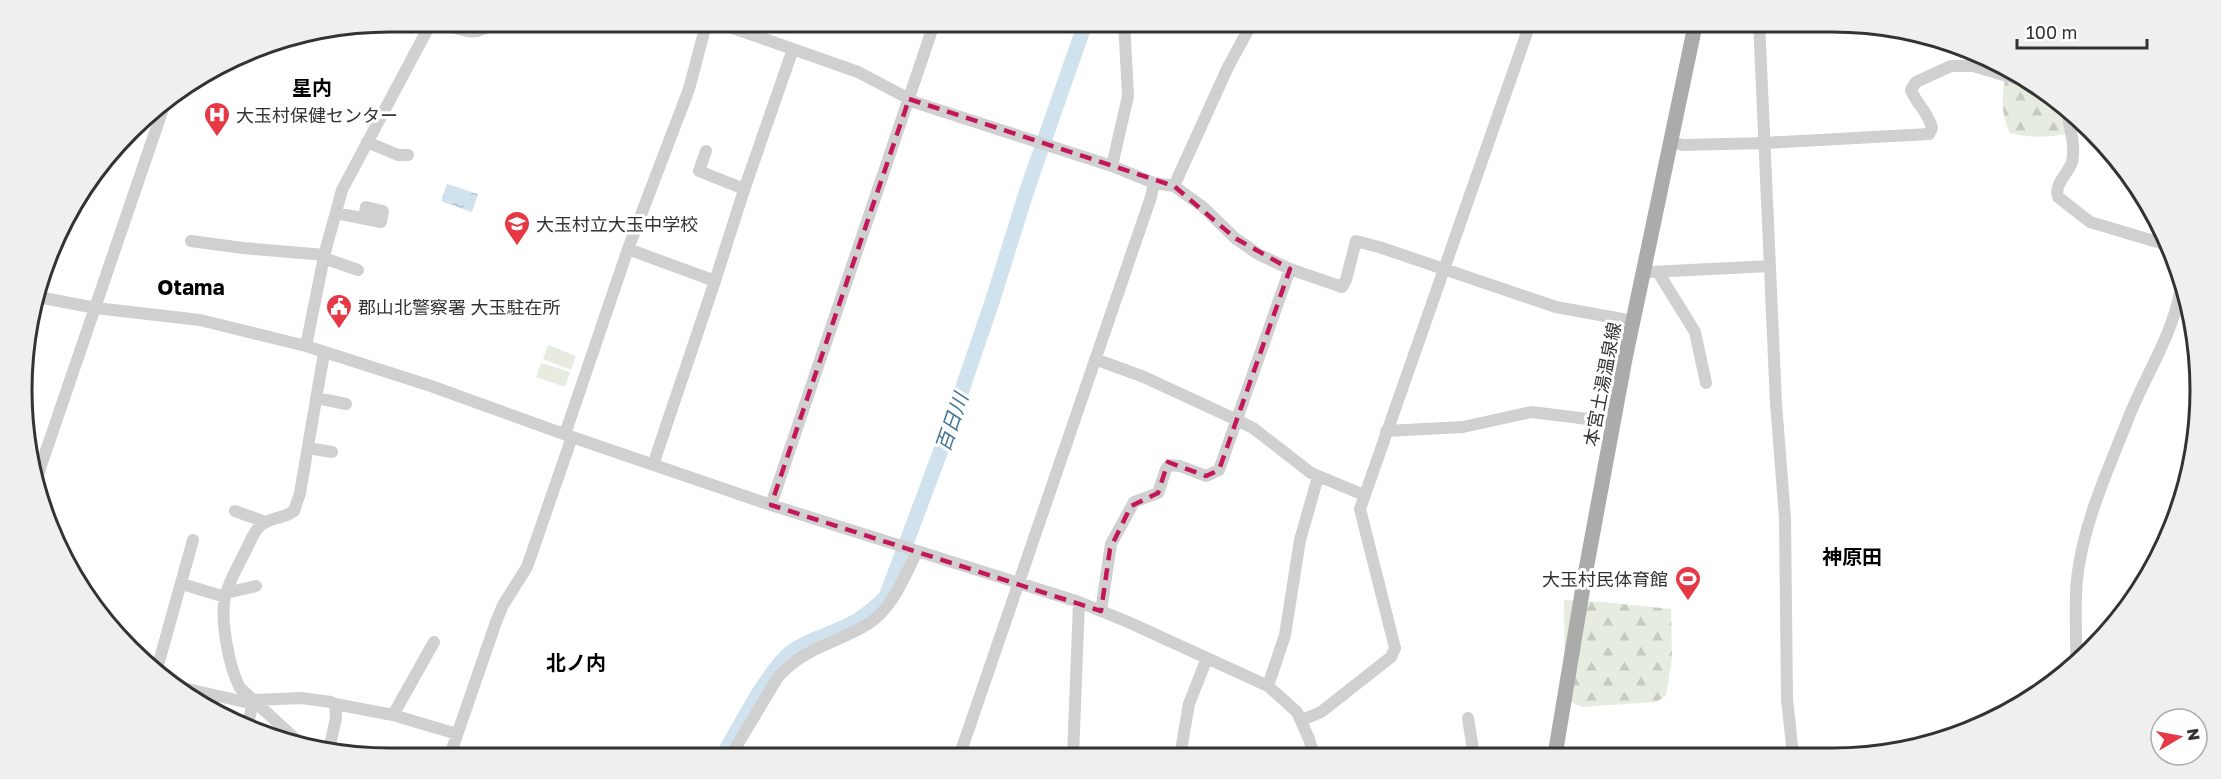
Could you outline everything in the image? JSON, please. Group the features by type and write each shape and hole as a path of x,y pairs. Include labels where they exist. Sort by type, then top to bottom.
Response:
{"main road":[{"name":"本宮土湯温泉線","path":"1556,748 1613,422 1633,321 1651,271 1671,142 1694,32"}],"street":[{"path":"306,346 324,256 342,190 426,32"},
{"path":"452,748 503,605 527,567 628,249 689,89 704,32"},
{"path":"746,32 858,72 909,99 1112,166 1154,183 1174,186 1203,207 1235,238 1258,254 1290,269 1342,287 1356,241 1556,307 1633,321"},
{"path":"771,505 931,32"},
{"path":"1112,166 1128,96 1125,32"},
{"path":"1174,186 1228,68 1247,32"},
{"path":"1302,720 1321,712 1391,657 1395,648 1360,509 1527,32"},
{"path":"1759,32 1776,403 1785,518 1787,699 1792,748"},
{"path":"653,465 793,48"},
{"path":"1671,142 1683,145 1764,143 1929,134 1932,128 1930,118 1915,100 1911,90 1916,82 1951,66 1973,66 2003,75"},
{"path":"40,468 162,113"},
{"path":"2068,120 2072,161 2056,189 2058,196 2090,222 2158,242"},
{"path":"368,142 398,155 408,155"},
{"path":"706,151 699,171 744,189"},
{"path":"962,748 1154,183"},
{"path":"336,213 364,219"},
{"path":"191,241 324,256 358,270"},
{"path":"628,249 715,281"},
{"path":"1651,271 1770,266"},
{"path":"1101,611 1106,591 1110,549 1131,506 1137,501 1158,493 1169,465 1180,466 1206,476 1219,470 1290,269"},
{"path":"1651,271 1695,332 1706,383"},
{"path":"44,298 96,308 200,320 306,346 431,386 568,436 771,505 1079,602 1268,686 1289,704 1302,720 1311,748"},
{"path":"2076,651 2078,578 2085,537 2132,411 2160,350 2178,301"},
{"path":"288,733 240,688 236,679 225,624 226,595 231,578 257,529 265,522 294,511 300,493 324,353"},
{"path":"1095,359 1144,377 1253,428 1318,477 1364,495"},
{"path":"316,398 346,404"},
{"path":"1386,431 1463,427 1531,412 1613,422"},
{"path":"308,448 332,452"},
{"path":"1268,686 1285,635 1300,540 1318,477"},
{"path":"235,512 265,522"},
{"path":"159,663 193,540"},
{"path":"735,748 778,677 788,666 805,654 869,624 884,610 896,593 914,551"},
{"path":"182,584 226,595 256,586"},
{"path":"1073,748 1079,602"},
{"path":"393,716 434,642"},
{"path":"1181,748 1189,704 1206,658"},
{"path":"197,691 245,702 301,698 331,702 457,734"},
{"path":"249,719 252,701"},
{"path":"331,742 336,718 335,704"},
{"path":"1468,718 1473,748"}],"highlighted area":[{"path":"909,99 1174,186 1235,238 1290,269 1219,470 1206,476 1168,462 1158,493 1131,506 1110,549 1101,611 771,505"}],"green space":[{"path":"2006,76 2049,105 2078,130 2066,134 2047,136 2010,133 2005,118"},
{"path":"548,345 576,356 571,370 543,359"},
{"path":"541,363 570,372 565,387 536,377"},
{"path":"1564,600 1671,609 1672,658 1666,696 1656,702 1582,707 1565,699"}],"water":[{"path":"447,184 478,194 472,212 441,201"}],"waterway":[{"name":"百日川","path":"727,748 764,684 784,658 807,643 854,622 886,597 946,437 1026,193 1082,32"}],"place":[{"name":"大玉村保健センター","path":"217,138"},
{"name":"大玉村立大玉中学校","path":"517,247"},
{"name":"郡山北警察署 大玉駐在所","path":"339,330"},
{"name":"大玉村民体育館","path":"1688,602"}],"district":[{"name":"星内","path":"312,87"},
{"name":"Otama","path":"191,287"},
{"name":"神原田","path":"1852,556"},
{"name":"北ノ内","path":"576,662"}]}
